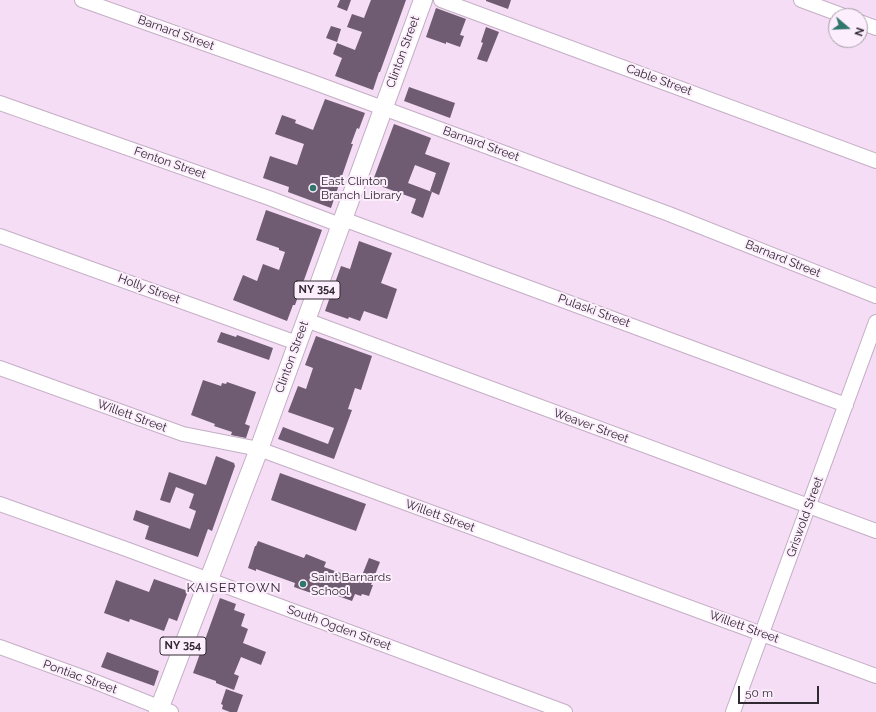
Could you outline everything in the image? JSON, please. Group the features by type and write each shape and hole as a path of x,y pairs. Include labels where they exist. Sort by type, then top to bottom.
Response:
{"main road":[{"name":"Clinton Street","path":"163,711 209,580 259,449 423,0"}],"street":[{"name":"Barnard Street","path":"82,0 383,108 669,214 876,296"},
{"name":"Cable Street","path":"441,0 876,161"},
{"path":"801,0 828,10"},
{"name":"Fenton Street","path":"0,103 269,198 342,222"},
{"name":"Pulaski Street","path":"342,222 846,405"},
{"name":"Holly Street","path":"0,236 297,342"},
{"name":"Weaver Street","path":"306,320 876,531"},
{"name":"Griswold Street","path":"733,712 876,322"},
{"name":"Willett Street","path":"0,368 183,434 259,449 876,676"},
{"name":"South Ogden Street","path":"0,504 119,546 564,712"},
{"name":"Pontiac Street","path":"0,647 96,682 163,711"}],"building":[{"path":"340,0 351,0 347,11 337,7"},
{"path":"371,0 406,0 373,90 335,76 342,58 333,54 337,43 355,50 362,32 347,27 352,14 364,18"},
{"path":"486,0 511,0 508,9"},
{"path":"436,8 466,19 460,35 464,36 460,47 426,37"},
{"path":"331,26 341,29 337,42 326,38"},
{"path":"486,27 499,32 487,62 477,59 483,43 481,42"},
{"path":"409,87 455,103 450,118 404,101"},
{"path":"325,99 365,113 351,144 353,144 331,208 288,192 289,187 263,178 270,156 297,165 304,144 275,134 282,115 296,120 295,123 313,130"},
{"path":"394,124 431,138 425,154 450,163 439,195 430,191 436,173 415,165 408,183 432,192 423,218 411,213 416,199 372,183"},
{"path":"266,210 322,230 295,305 293,305 287,321 233,300 243,275 257,281 263,264 279,270 285,252 279,250 279,248 256,240"},
{"path":"359,241 392,253 381,283 397,289 387,319 364,311 360,321 349,317 348,319 325,311 341,266 350,269"},
{"path":"221,332 236,337 237,335 273,348 269,360 217,342"},
{"path":"316,336 372,356 361,390 355,388 348,409 352,410 334,459 278,439 283,427 328,444 334,428 288,412 298,386 306,389 313,368 305,365"},
{"path":"203,380 221,386 222,383 226,384 227,382 256,392 245,424 250,426 246,438 231,435 232,432 214,426 215,424 191,415"},
{"path":"216,456 234,463 235,466 212,531 208,529 198,557 145,539 149,526 133,520 136,510 190,529 196,511 189,508 194,494 176,487 170,503 160,500 169,472 206,485"},
{"path":"280,473 366,504 356,531 271,500"},
{"path":"258,541 304,558 306,554 326,562 324,567 343,574 343,572 361,578 369,558 380,562 371,585 373,585 369,596 355,594 352,601 316,588 314,594 294,587 295,583 256,569 256,571 248,568"},
{"path":"154,579 188,591 177,621 169,618 164,631 130,619 129,622 104,613 116,580 149,592"},
{"path":"220,598 236,604 234,610 245,614 241,626 248,629 243,643 266,652 261,665 241,657 234,674 239,676 234,690 216,683 216,681 193,673"},
{"path":"107,652 159,671 154,686 101,667"},
{"path":"226,689 243,695 237,712 230,712 222,709 223,705 221,704"}],"place":[{"name":"East Clinton Branch Library","path":"313,188"},
{"name":"Saint Barnards School","path":"303,584"}],"district":[{"name":"KAISERTOWN","path":"234,588"}]}
